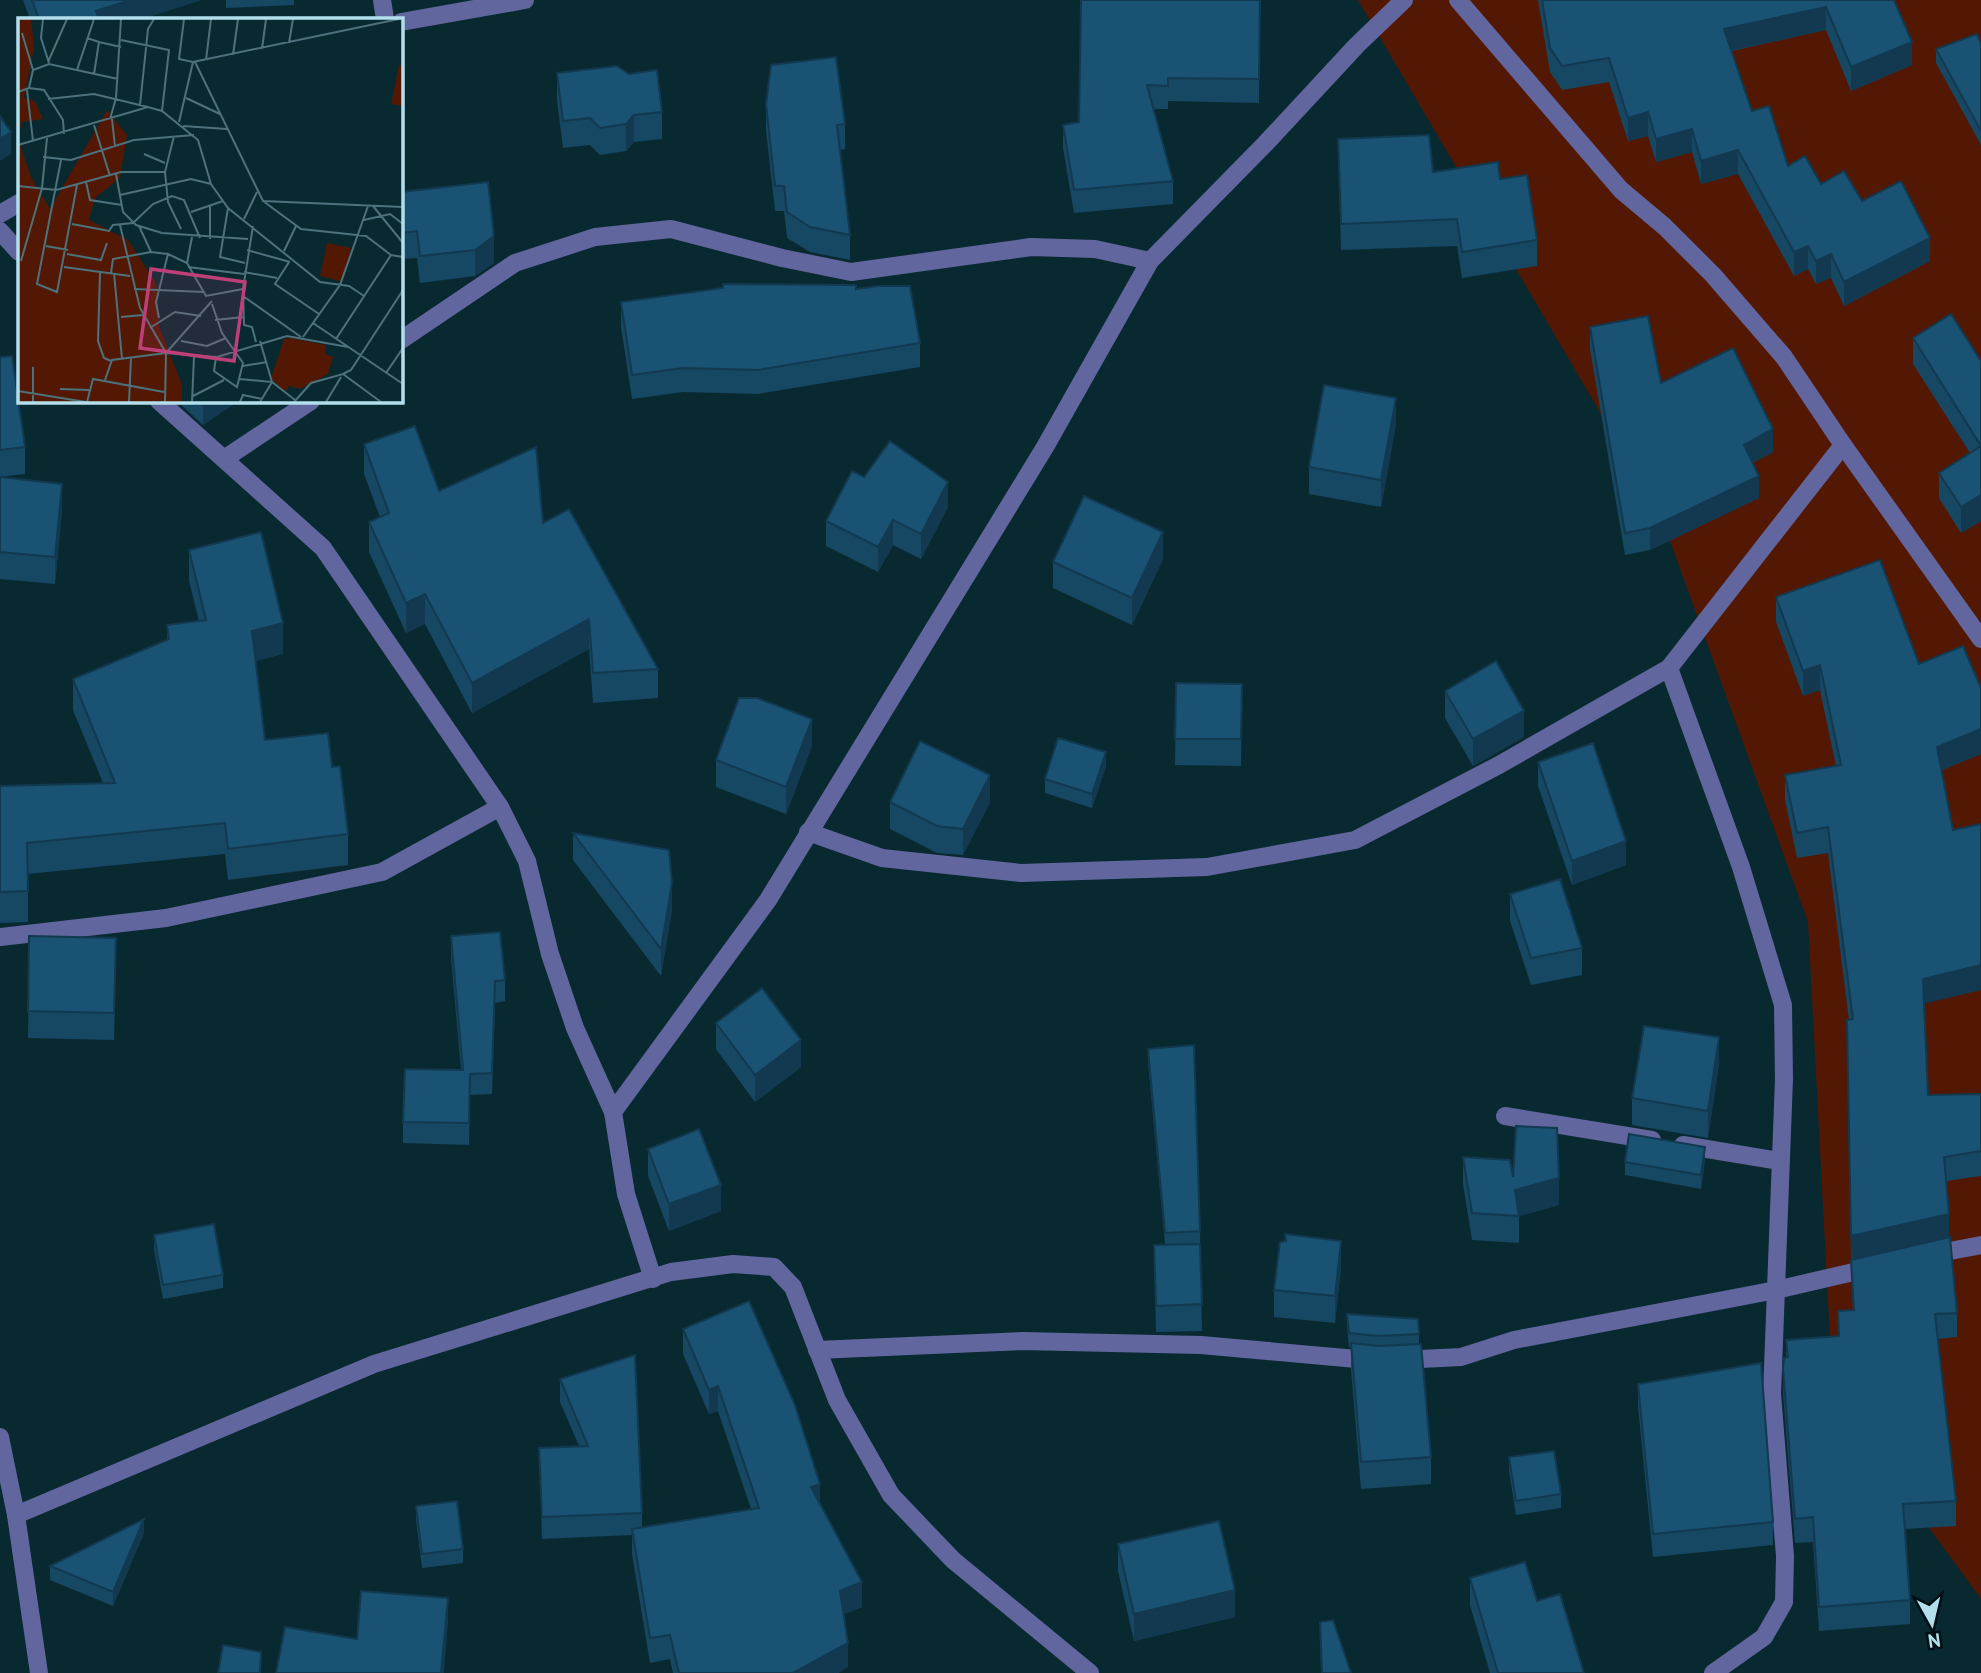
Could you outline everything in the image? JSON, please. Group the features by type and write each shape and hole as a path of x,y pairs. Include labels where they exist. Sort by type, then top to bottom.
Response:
{"street":[{"path":"382,0 385,18"},
{"path":"402,22 525,0"},
{"path":"613,1112 768,900 1045,447 1150,261 1265,144 1357,44 1404,0"},
{"path":"1458,0 1620,190 1665,227 1713,275 1784,356 1843,445 1981,639"},
{"path":"0,214 18,204"},
{"path":"402,339 515,263 595,237 671,229 782,258 851,272 1031,247 1095,249 1150,261"},
{"path":"0,231 18,252"},
{"path":"160,402 323,548 500,807 527,861 550,954 575,1028 613,1112 626,1194 653,1279"},
{"path":"223,459 309,402"},
{"path":"808,832 882,858 1021,873 1207,867 1355,840 1499,765 1669,668 1843,445"},
{"path":"1669,668 1741,867 1783,1005 1784,1079 1772,1394 1786,1556 1784,1602 1764,1637 1713,1673"},
{"path":"0,937 166,918 382,872 500,807"},
{"path":"1506,1115 1780,1161"},
{"path":"817,1350 1022,1340 1201,1345 1379,1361 1461,1357 1514,1340 1776,1290 1981,1245"},
{"path":"16,1515 374,1364 671,1272 733,1264 774,1267 793,1287 837,1400 891,1495 953,1560 1090,1673"},
{"path":"0,1437 16,1515 39,1673"}],"shaded area":[{"path":"1358,0 1981,0 1981,1599 1833,1396 1808,922 1661,516"}],"building":[{"path":"32,0 130,0 96,11 99,18 39,18"},
{"path":"1081,0 1260,0 1259,79 1168,78 1168,86 1147,85 1173,181 1074,190 1063,125 1079,122"},
{"path":"1542,0 1894,0 1912,42 1851,67 1826,7 1724,29 1752,111 1769,106 1788,166 1805,156 1821,184 1844,171 1862,201 1901,181 1930,238 1844,282 1831,254 1816,261 1808,246 1794,252 1738,150 1701,161 1692,129 1656,139 1648,112 1628,118 1609,58 1562,66 1550,48"},
{"path":"1977,34 1981,44 1981,131 1936,49"},
{"path":"836,57 845,124 837,125 850,235 810,227 787,212 784,186 775,186 766,105 771,65"},
{"path":"617,66 629,74 657,70 662,112 634,115 626,124 600,128 590,118 563,121 557,73"},
{"path":"0,116 11,132 0,139"},
{"path":"1429,135 1433,172 1498,162 1500,179 1527,175 1537,240 1462,252 1457,219 1341,224 1338,139"},
{"path":"488,182 494,236 475,250 420,256 417,231 402,233 402,192"},
{"path":"723,284 856,285 856,289 910,286 920,343 758,370 683,368 632,375 621,302 723,288"},
{"path":"1951,314 1981,361 1981,446 1913,338"},
{"path":"1648,316 1661,383 1733,348 1773,429 1744,445 1759,476 1650,528 1625,533 1590,327"},
{"path":"12,356 25,447 0,450 0,357"},
{"path":"1324,385 1396,398 1381,480 1309,467"},
{"path":"415,426 439,491 536,447 543,523 569,509 658,669 593,673 589,619 472,683 425,594 406,603 369,522 389,513 364,444"},
{"path":"890,441 948,482 921,534 893,520 878,547 826,521 852,471 864,477"},
{"path":"1981,446 1981,495 1961,507 1939,473"},
{"path":"0,477 62,484 55,557 0,552"},
{"path":"1084,496 1163,532 1132,598 1053,562"},
{"path":"261,532 283,623 252,631 265,740 328,733 332,767 340,766 348,834 228,849 225,823 27,843 28,891 0,892 0,786 115,783 73,679 169,639 167,625 206,620 189,550"},
{"path":"1880,560 1919,664 1963,646 1981,688 1981,729 1937,747 1953,830 1981,824 1981,965 1923,979 1928,1095 1981,1094 1981,1151 1944,1157 1949,1214 1851,1236 1847,1020 1853,1019 1828,827 1797,833 1785,775 1841,765 1820,665 1803,671 1776,597"},
{"path":"1496,661 1524,711 1473,739 1445,691"},
{"path":"1176,683 1242,684 1241,739 1175,739"},
{"path":"739,698 757,698 812,719 786,787 716,760"},
{"path":"1058,738 1106,752 1092,794 1045,779"},
{"path":"920,741 990,775 963,829 937,826 890,802"},
{"path":"1593,743 1626,841 1572,861 1538,762"},
{"path":"573,833 669,850 672,883 661,949"},
{"path":"1560,879 1582,948 1531,958 1510,894"},
{"path":"500,932 505,980 495,981 492,1073 470,1074 469,1123 403,1122 405,1069 463,1070 451,936"},
{"path":"29,936 116,938 114,1013 28,1011"},
{"path":"762,988 801,1040 755,1075 716,1023"},
{"path":"1644,1026 1719,1037 1708,1111 1632,1098"},
{"path":"1194,1045 1200,1231 1165,1233 1148,1049"},
{"path":"1516,1126 1557,1128 1559,1178 1515,1190 1519,1216 1472,1213 1463,1157 1510,1160 1513,1177"},
{"path":"699,1129 721,1185 669,1204 648,1149"},
{"path":"1629,1134 1705,1147 1701,1175 1625,1162"},
{"path":"214,1224 223,1275 163,1285 154,1235"},
{"path":"1285,1234 1341,1241 1335,1296 1274,1290 1280,1242 1286,1241"},
{"path":"1950,1237 1957,1313 1935,1314 1956,1501 1903,1504 1910,1600 1819,1607 1813,1517 1795,1519 1783,1369 1784,1358 1788,1357 1786,1340 1839,1336 1838,1311 1854,1310 1851,1260"},
{"path":"1200,1244 1202,1304 1156,1306 1154,1245"},
{"path":"749,1301 795,1405 820,1484 811,1487 862,1582 840,1591 848,1643 793,1673 679,1673 670,1635 650,1638 632,1529 759,1508 718,1386 709,1390 683,1329"},
{"path":"1347,1314 1418,1319 1419,1334 1379,1336 1349,1333"},
{"path":"1351,1343 1379,1346 1421,1344 1431,1457 1361,1462"},
{"path":"635,1355 642,1513 542,1517 539,1448 588,1446 560,1379"},
{"path":"1761,1363 1773,1522 1653,1534 1638,1384"},
{"path":"1554,1451 1561,1494 1516,1501 1509,1457"},
{"path":"457,1501 463,1549 422,1554 416,1506"},
{"path":"144,1519 113,1592 50,1566"},
{"path":"1219,1521 1235,1590 1134,1614 1118,1544"},
{"path":"1525,1562 1537,1601 1560,1594 1584,1673 1498,1673 1470,1578"},
{"path":"361,1591 448,1598 441,1673 276,1673 285,1627 357,1639"},
{"path":"1333,1620 1351,1673 1322,1673 1320,1622"},
{"path":"223,1645 261,1652 260,1673 218,1673"}]}
